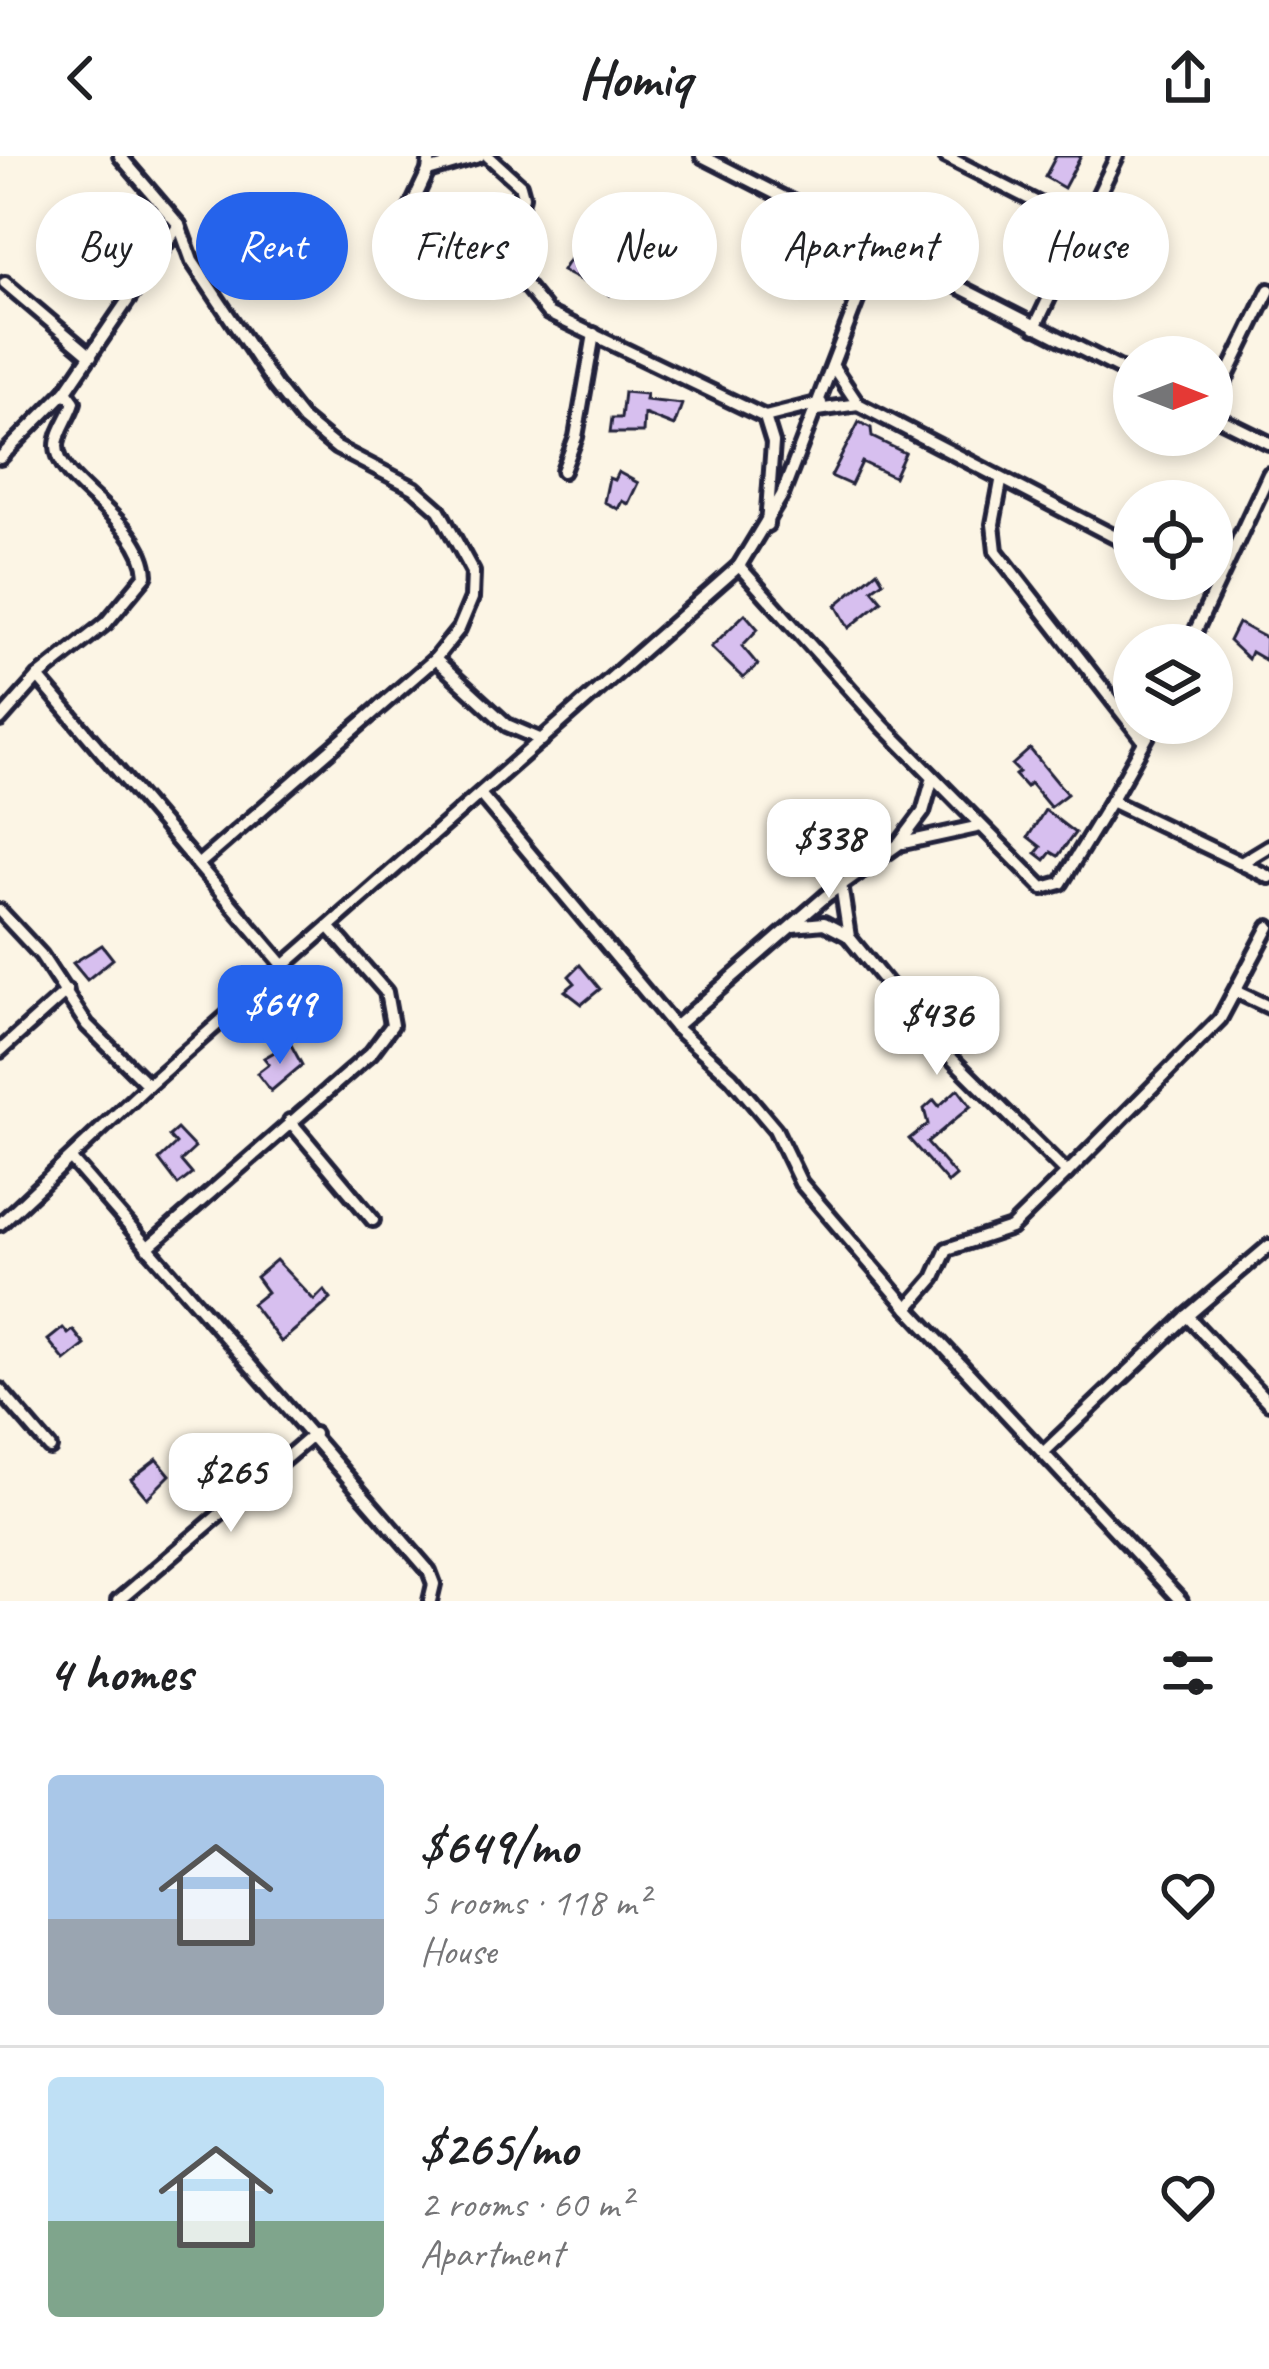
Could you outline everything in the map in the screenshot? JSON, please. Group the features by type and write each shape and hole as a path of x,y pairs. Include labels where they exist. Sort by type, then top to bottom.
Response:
{"street":[{"path":"120,156 179,225 199,271 274,386 303,420 337,448 425,496 462,548 472,572 472,598 459,629 435,658 200,863"},
{"path":"418,192 430,156"},
{"path":"428,171 484,156 513,176 523,196 512,238 513,270 548,313 765,417 858,404"},
{"path":"945,156 1016,192"},
{"path":"1100,192 1118,156"},
{"path":"711,158 773,192"},
{"path":"0,458 66,391 179,225"},
{"path":"5,283 91,356"},
{"path":"1233,371 1264,313 1269,290"},
{"path":"0,1224 148,1085 739,566 766,527 859,300"},
{"path":"979,300 1113,366"},
{"path":"1035,327 1048,300"},
{"path":"563,471 576,437 594,334"},
{"path":"834,368 858,404 1113,537"},
{"path":"0,720 38,677 106,623 146,575 139,541 89,494 59,457 58,439 74,402 66,391"},
{"path":"765,417 773,443 766,527"},
{"path":"1233,423 1269,443"},
{"path":"1233,549 1269,474"},
{"path":"1001,482 994,524 996,551 1113,701"},
{"path":"739,566 933,777 1043,888 1053,888 1142,744"},
{"path":"435,658 507,725 542,740"},
{"path":"38,677 284,966"},
{"path":"675,1027 841,884 899,844 923,812 933,777"},
{"path":"480,794 675,1027 746,1094 775,1129 801,1183 908,1308 1180,1601"},
{"path":"1111,801 1269,877"},
{"path":"899,844 981,826"},
{"path":"1241,862 1269,846"},
{"path":"841,884 849,937"},
{"path":"0,911 67,991 87,1024 148,1085"},
{"path":"793,926 824,923 849,937 933,1040 1067,1173"},
{"path":"908,1308 934,1278 947,1249 1011,1228 1197,1047 1237,992 1269,927"},
{"path":"147,1248 371,1053 392,1024 386,992 331,928"},
{"path":"0,1051 67,991"},
{"path":"1237,992 1269,1007"},
{"path":"290,1121 373,1220"},
{"path":"71,1159 429,1571 434,1584 430,1601"},
{"path":"1045,1451 1187,1316 1269,1246"},
{"path":"1187,1316 1269,1403"},
{"path":"0,1390 50,1448"},
{"path":"118,1601 314,1434"}],"building":[{"path":"1056,156 1081,156 1064,188 1045,177"},
{"path":"572,256 572,276 562,271"},
{"path":"624,392 682,404 674,426 644,414 643,433 610,433 612,418 621,418"},
{"path":"859,422 871,428 872,437 905,453 894,477 862,462 851,485 831,476"},
{"path":"618,472 638,483 628,504 622,501 618,509 604,502 609,478 614,480"},
{"path":"877,571 883,581 872,589 882,601 849,628 836,605"},
{"path":"745,614 758,629 742,646 758,665 743,678 711,647"},
{"path":"1238,623 1266,638 1265,660 1251,652 1248,659 1233,645"},
{"path":"1030,749 1067,794 1050,807 1030,783 1026,787 1015,775 1019,772 1012,765"},
{"path":"1045,810 1075,833 1058,856 1051,852 1045,860 1036,853 1041,847 1028,837"},
{"path":"102,945 113,959 87,980 73,963"},
{"path":"580,965 600,989 582,1004 565,991 575,983 569,976"},
{"path":"290,1043 302,1065 271,1091 257,1073 269,1064 264,1058"},
{"path":"958,1089 971,1106 927,1143 956,1176 948,1183 909,1139 928,1124 924,1109 934,1100 939,1106"},
{"path":"177,1129 195,1148 181,1161 192,1174 178,1185 159,1160 176,1144 169,1136"},
{"path":"276,1260 314,1300 324,1290 331,1299 281,1342 252,1304 267,1292 256,1277"},
{"path":"63,1328 68,1334 73,1330 85,1345 65,1361 48,1340"},
{"path":"157,1459 170,1475 147,1498 131,1479"}]}
